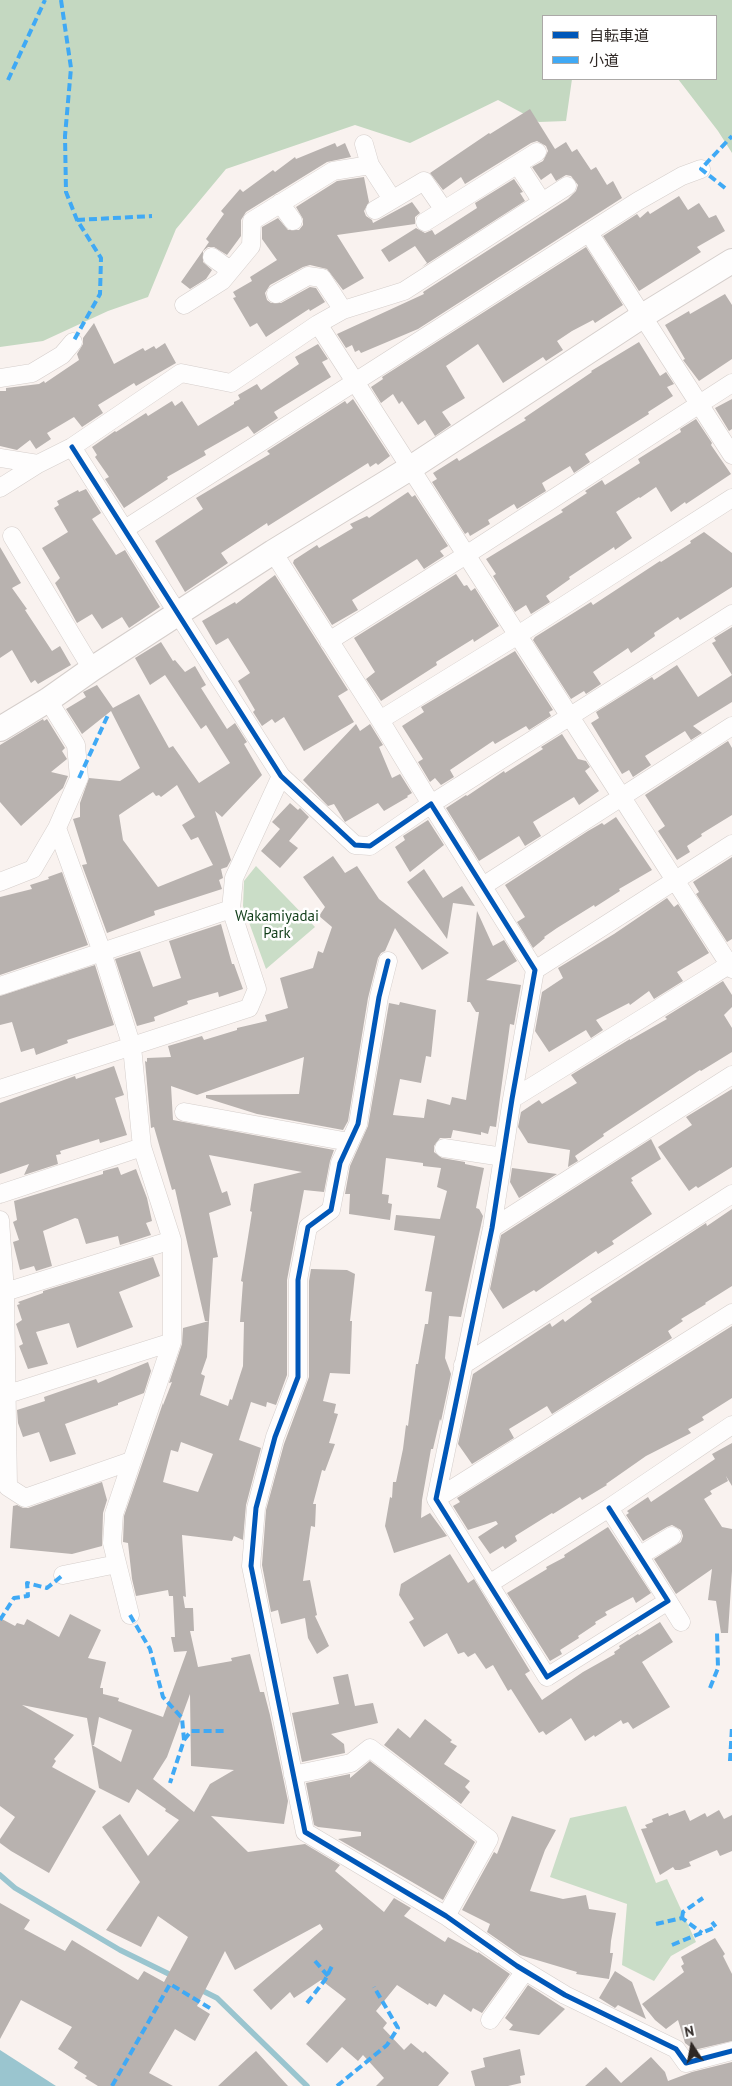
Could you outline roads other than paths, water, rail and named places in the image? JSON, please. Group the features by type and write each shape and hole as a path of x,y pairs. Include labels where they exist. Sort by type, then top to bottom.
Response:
{"street":[{"path":"364,144 370,165 392,199"},
{"path":"425,222 538,152"},
{"path":"184,305 222,281 250,246 252,221 332,171 370,165"},
{"path":"518,166 542,202"},
{"path":"125,529 638,201 682,176 700,169"},
{"path":"375,210 424,180 444,210"},
{"path":"0,488 38,464 72,447 181,373 231,382 318,324 343,310 404,291 567,186"},
{"path":"280,203 293,222"},
{"path":"590,233 732,455"},
{"path":"212,257 230,270"},
{"path":"0,728 48,700 92,669 273,552 412,467 644,315 732,261"},
{"path":"276,294 308,276 322,278 343,310"},
{"path":"318,324 412,467 620,796 731,966 512,1099"},
{"path":"0,378 32,373 62,356 73,342"},
{"path":"329,641 732,383"},
{"path":"72,447 281,776 355,845 370,846 431,804 732,614"},
{"path":"0,458 38,464"},
{"path":"380,720 518,635 732,498"},
{"path":"12,536 92,669"},
{"path":"273,552 535,970 492,1228 436,1498 547,1677 668,1601"},
{"path":"0,882 33,869 57,828 79,778 76,745 48,700"},
{"path":"483,886 620,796 732,726"},
{"path":"0,1089 249,1008 257,989 231,909 234,878 281,776"},
{"path":"57,828 102,952 132,1047 142,1147 172,1240 172,1342 114,1514 112,1543 130,1615"},
{"path":"535,970 732,844"},
{"path":"0,986 231,909"},
{"path":"388,961 379,997 358,1124 340,1163 331,1210 308,1227 298,1280 298,1377 275,1437 258,1499 251,1566 305,1832 446,1916 565,1995 676,2049 686,2063 732,2051"},
{"path":"492,1228 732,1075"},
{"path":"184,1112 349,1142"},
{"path":"0,1194 142,1147"},
{"path":"444,1148 503,1157"},
{"path":"463,1365 732,1194"},
{"path":"0,1220 5,1292 8,1487 25,1498 131,1461"},
{"path":"5,1292 172,1240"},
{"path":"436,1498 732,1313"},
{"path":"8,1394 172,1342"},
{"path":"489,1584 609,1508 732,1426"},
{"path":"609,1508 681,1622"},
{"path":"639,1556 672,1536"},
{"path":"63,1575 117,1564"},
{"path":"294,1775 351,1763 370,1748 489,1838 446,1916"},
{"path":"490,2020 525,1970"}],"water":[{"path":"0,2050 56,2086 0,2086"}],"waterway":[{"path":"0,1875 15,1888 120,1950 175,1977"},
{"path":"199,1989 217,1998 307,2086"}],"park label":[{"name":"Wakamiyadai Park","path":"277,926"}]}
